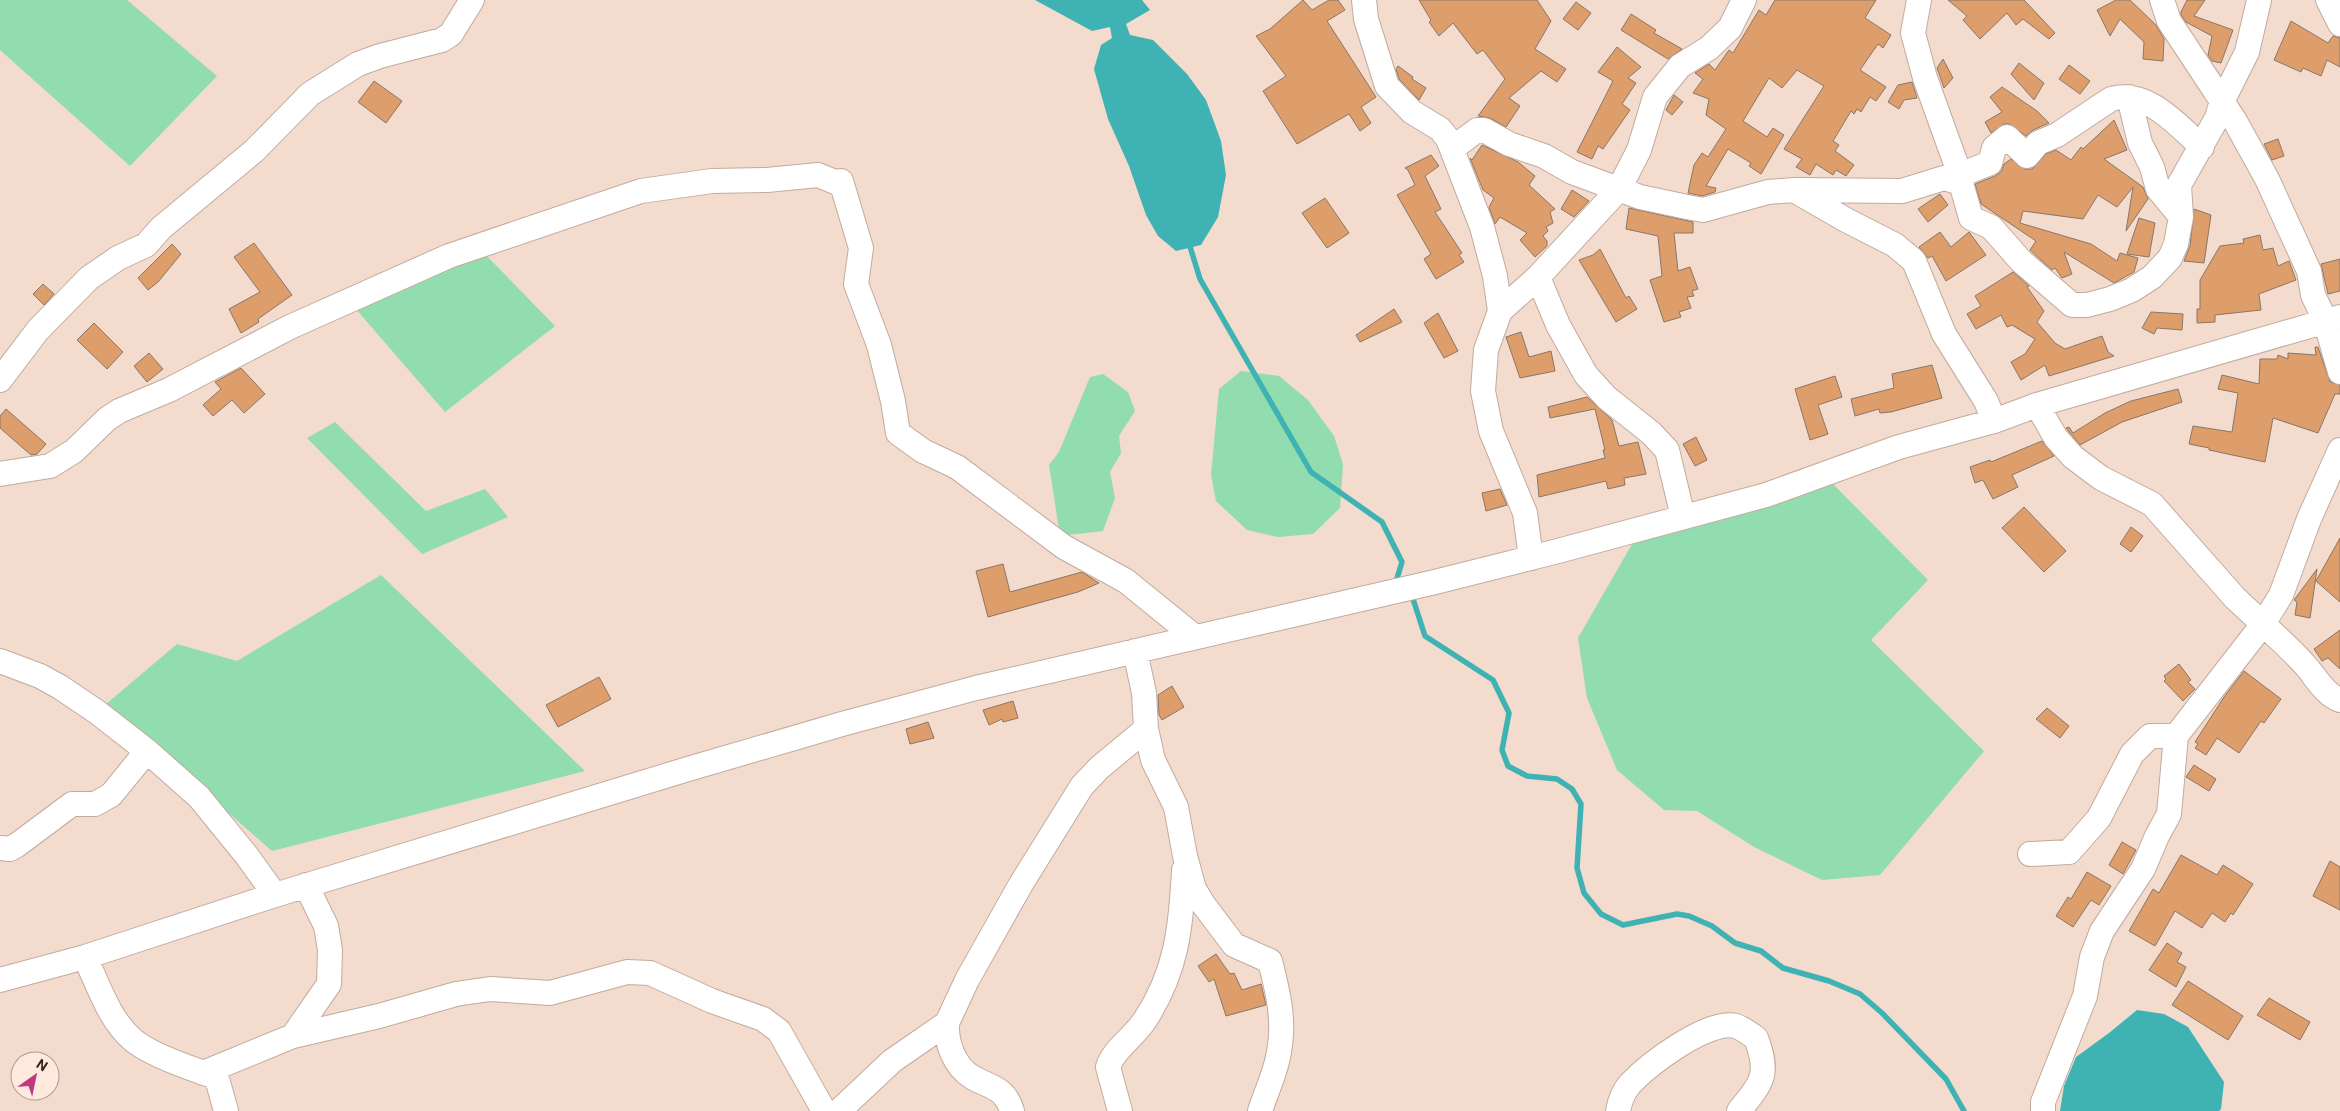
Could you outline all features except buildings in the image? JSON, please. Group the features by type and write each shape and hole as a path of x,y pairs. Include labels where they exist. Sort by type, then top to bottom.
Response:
{"street":[{"path":"0,380 38,330 89,278 118,258 146,245 161,228 254,152 310,94 358,64 380,56 442,40 451,34 472,0"},
{"path":"1500,311 1538,277 1619,189 1638,150 1656,96 1680,66 1709,48 1730,28 1744,0"},
{"path":"1919,0 1913,33 1925,78 1961,179 1971,218 1992,227 2021,261 2072,305 2087,305 2110,299 2132,290 2152,277 2170,258 2176,244 2181,217 2180,185 2217,118 2221,104 2246,52 2259,0"},
{"path":"2162,0 2169,21 2234,122 2267,179 2309,271 2313,295 2332,318 2340,372"},
{"path":"2328,0 2340,24"},
{"path":"1366,1 1366,19 1387,86 1412,112 1440,129 1448,139 1482,227 1495,276 1500,311 1486,350 1483,391 1491,431 1525,513 1531,558"},
{"path":"1452,149 1477,130 1484,130 1509,144 1544,156 1572,172 1656,200 1703,210 1768,192 1794,190 1902,190 1944,178 1961,179 1990,163 1994,148 2007,137 2026,156 2038,144 2057,135 2111,99 2129,97 2143,100 2158,110 2202,147"},
{"path":"2129,97 2140,143 2152,167 2158,189 2181,217"},
{"path":"0,474 50,466 74,451 107,419 119,411 169,390 290,327 395,278 449,256 641,191 712,181 767,180 818,175 835,182 842,181 862,248 856,284 879,345 893,401 898,433 923,451 957,467 1064,547 1126,581 1194,637"},
{"path":"1794,190 1895,245 1910,256 1944,334 1986,401 1994,421"},
{"path":"1538,277 1558,325 1586,375 1607,398 1651,433 1667,450 1683,517"},
{"path":"0,980 85,957 306,885 688,768 842,724 976,688 1435,582 1766,495 1899,447 1994,421 2037,405 2192,361 2332,318"},
{"path":"2037,405 2056,438 2073,457 2101,478 2152,504 2235,598 2306,666 2333,697 2340,700"},
{"path":"2043,1111 2043,1102 2085,996 2092,957 2102,931 2143,868 2169,814 2176,736 2263,624 2281,595 2309,519 2340,450"},
{"path":"1136,651 1144,693 1146,730 1153,760 1176,807 1185,856 1194,889 1234,945 1270,961 1279,998 1282,1021 1279,1053 1260,1111"},
{"path":"0,661 40,676 60,687 97,712 147,751 199,797 247,856 274,895"},
{"path":"1012,1111 1008,1100 998,1089 972,1077 964,1070 949,1048 946,1036 947,1023 967,980 1021,884 1082,786 1099,768 1146,730"},
{"path":"2030,854 2069,852 2099,818 2132,754 2150,736 2176,736"},
{"path":"0,848 10,849 17,845 72,804 95,804 102,801 111,795 147,751"},
{"path":"1120,1111 1108,1067 1116,1052 1130,1040 1154,1006 1174,958 1182,912 1185,856"},
{"path":"293,1036 320,999 329,984 330,977 330,950 326,926 306,885"},
{"path":"85,957 107,1004 124,1031 145,1048 217,1079 226,1111"},
{"path":"203,1073 293,1036 379,1016 456,994 490,989 550,994 627,972 650,973 706,999 763,1019 774,1025 824,1111"},
{"path":"839,1111 892,1061 947,1023"},
{"path":"1618,1111 1620,1098 1630,1084 1670,1052 1691,1037 1717,1027 1735,1026 1756,1038 1762,1054 1764,1076 1739,1111"}],"green space":[{"path":"0,0 127,0 217,76 130,166 0,50"},
{"path":"483,252 555,326 445,412 355,308"},
{"path":"1241,371 1279,376 1308,400 1334,436 1343,464 1340,508 1313,534 1278,537 1247,530 1216,501 1211,475 1219,389"},
{"path":"1103,374 1128,392 1135,411 1119,436 1121,453 1110,472 1115,498 1103,531 1060,536 1049,465 1059,452 1090,377"},
{"path":"335,422 426,511 485,489 508,517 422,554 307,438"},
{"path":"1828,479 1928,580 1871,640 1984,751 1880,875 1822,880 1754,847 1697,811 1664,810 1617,770 1587,698 1578,638 1643,525"},
{"path":"381,575 585,771 272,851 105,705 177,644 237,661"}],"water":[{"path":"1035,0 1142,0 1150,10 1126,24 1130,35 1153,40 1187,74 1206,100 1221,141 1226,175 1218,217 1201,245 1176,251 1158,236 1146,215 1129,166 1108,119 1094,69 1101,45 1112,38 1110,27 1092,31"},
{"path":"2137,1010 2164,1014 2188,1027 2224,1082 2221,1109 2219,1111 2060,1111 2064,1086 2076,1057"}],"waterway":[{"path":"1188,240 1200,279 1311,472 1382,522 1402,562 1395,585"},
{"path":"1406,597 1413,599 1425,636 1493,680 1509,713 1502,750 1508,766 1527,776 1557,779 1572,789 1581,804 1577,868 1584,893 1601,914 1623,925 1677,914 1689,916 1712,926 1735,943 1761,951 1783,968 1829,981 1860,994 1882,1013 1946,1079 1964,1111"}]}
